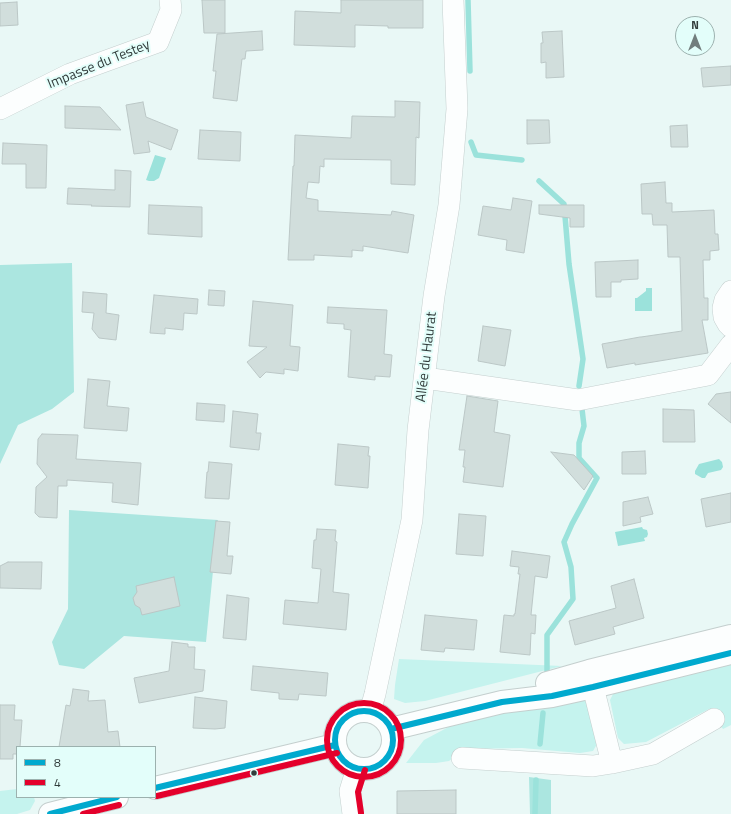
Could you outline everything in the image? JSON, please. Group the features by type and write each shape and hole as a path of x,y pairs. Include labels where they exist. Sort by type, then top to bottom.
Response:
{"main road":[{"path":"391,729 502,702 552,696 591,679 731,636"},
{"path":"591,679 731,653"},
{"path":"361,711 379,715 386,721 391,729 393,738 389,755 383,762 375,767 366,769 349,765 338,753 335,745 335,735 338,726 352,713 361,711"},
{"path":"156,788 335,745"},
{"path":"50,814 113,798"}],"street":[{"name":"Impasse du Testey","path":"0,109 70,74 158,42 171,10 170,0"},
{"name":"Allée du Haurat","path":"370,712 412,520 418,430 434,296 449,206 457,109 453,0"},
{"path":"731,291 725,300 723,308 724,317 731,327"},
{"path":"425,378 578,400 708,375 731,345"},
{"path":"591,679 612,763"},
{"path":"462,758 593,766 653,754 714,719"},
{"path":"353,814 350,791 357,768"}],"shaded area":[{"path":"155,155 166,158 159,178 154,181 149,181 146,180"},
{"path":"72,263 74,392 52,409 18,425 0,464 0,265"},
{"path":"646,288 652,288 652,311 635,311 635,298 646,291"},
{"path":"719,459 722,462 723,467 721,470 708,473 705,478 695,474 699,464"},
{"path":"69,510 218,520 206,642 124,636 84,669 59,665 52,642 68,609"},
{"path":"642,527 643,529 647,530 648,534 647,537 644,538 645,541 618,546 615,532"},
{"path":"731,657 731,725 723,729 709,709 646,742 624,744 618,738 610,700 617,686"},
{"path":"399,659 562,666 425,701 405,703 394,699"},
{"path":"578,698 587,702 597,744 593,751 580,753 522,748 464,749 449,761 436,763 406,763 424,740 458,722"},
{"path":"529,777 551,780 551,814 530,814"},
{"path":"16,789 16,798 34,798 35,801 30,810 17,814 0,814 0,791"}],"building":[{"path":"202,0 225,0 225,33 204,33"},
{"path":"341,0 423,0 423,28 388,28 388,26 355,25 355,47 294,45 295,11 341,13"},
{"path":"17,2 18,25 0,26 0,3"},
{"path":"262,31 263,50 246,51 245,59 242,59 237,101 213,98 216,71 213,71 217,34"},
{"path":"562,31 564,77 546,78 546,62 541,63 541,43 543,43 542,32"},
{"path":"731,66 731,85 703,87 701,68"},
{"path":"395,101 420,102 419,138 416,137 415,185 391,184 391,160 324,159 324,167 320,166 319,183 308,182 306,198 318,200 318,211 391,215 392,211 414,215 408,253 363,246 363,251 352,250 352,257 314,255 314,260 288,260 295,135 351,138 352,116 395,117"},
{"path":"143,102 146,117 178,130 171,150 148,141 150,152 134,154 126,105"},
{"path":"65,106 100,107 121,130 65,128"},
{"path":"527,120 549,120 550,143 527,144"},
{"path":"687,125 688,147 671,147 670,126"},
{"path":"200,130 241,132 240,161 198,159"},
{"path":"3,143 47,145 46,188 26,188 26,164 2,164"},
{"path":"115,170 131,171 130,207 67,204 68,188 115,190"},
{"path":"665,182 666,203 672,203 672,212 714,210 715,234 718,234 719,250 710,251 710,260 703,260 704,298 708,298 708,320 702,320 708,353 607,368 602,344 682,331 680,257 668,257 667,225 653,225 652,214 642,214 641,184"},
{"path":"513,198 532,201 524,253 506,250 507,240 478,235 483,206 511,210"},
{"path":"149,205 202,207 202,237 148,234"},
{"path":"539,205 584,205 584,227 570,227 570,218 539,214"},
{"path":"638,260 638,279 611,282 611,297 596,297 595,262"},
{"path":"209,290 225,291 224,306 208,305"},
{"path":"83,292 107,294 106,313 119,315 116,340 99,338 92,329 94,313 82,312"},
{"path":"154,295 198,299 197,314 184,313 183,330 165,328 165,334 150,333"},
{"path":"253,301 293,305 290,346 300,347 298,371 284,369 284,374 266,372 260,378 247,362 267,347 249,346"},
{"path":"328,307 387,310 384,354 392,355 390,377 375,376 375,380 348,377 351,330 344,329 344,324 327,323"},
{"path":"483,326 511,330 505,366 478,361"},
{"path":"88,379 110,381 107,406 129,408 127,431 84,428"},
{"path":"731,392 731,423 708,404 716,394"},
{"path":"467,396 498,401 494,432 510,435 503,487 463,482 465,450 459,450"},
{"path":"197,403 225,405 224,422 196,420"},
{"path":"663,409 694,410 695,442 663,442"},
{"path":"233,411 258,414 256,433 261,433 259,450 230,447"},
{"path":"42,434 78,435 76,459 141,463 138,505 112,502 113,483 67,480 67,486 58,486 57,518 39,517 35,513 36,487 47,477 37,464 38,439"},
{"path":"338,444 369,447 368,456 370,456 368,488 335,485"},
{"path":"645,451 646,474 622,474 622,452"},
{"path":"551,452 574,455 593,476 584,490"},
{"path":"209,462 232,464 229,499 205,498"},
{"path":"731,493 731,522 706,527 701,499"},
{"path":"648,497 653,514 640,517 641,522 623,526 623,502"},
{"path":"459,514 486,516 483,556 456,554"},
{"path":"216,521 230,522 227,556 233,556 231,574 210,572"},
{"path":"317,529 336,530 335,541 337,542 333,592 349,594 346,630 283,624 285,600 318,603 321,569 312,568 314,540 316,540"},
{"path":"512,551 550,556 547,578 535,576 531,615 536,615 535,634 531,633 530,655 500,652 504,615 514,616 515,614 520,574 518,574 519,567 510,566"},
{"path":"8,562 42,562 41,589 0,588 0,566"},
{"path":"174,577 180,606 142,615 140,608 135,605 133,598 137,592 136,586"},
{"path":"634,579 644,618 613,627 615,634 575,645 569,621 616,608 611,586"},
{"path":"227,595 249,598 246,640 223,638"},
{"path":"425,615 477,620 474,650 445,648 444,652 421,650"},
{"path":"172,642 188,644 188,647 195,647 194,669 205,670 203,691 139,703 134,678 169,671"},
{"path":"253,666 328,673 326,696 299,694 298,700 279,699 279,693 251,690"},
{"path":"73,689 89,691 88,701 105,700 108,732 118,731 120,746 59,746 66,705 70,706"},
{"path":"195,697 227,701 225,728 193,728"},
{"path":"0,705 15,705 14,720 22,720 20,746 16,746 16,754 13,754 13,759 0,759"},
{"path":"456,790 456,814 397,814 397,791"}],"waterway":[{"path":"468,0 470,71"},
{"path":"471,142 476,155 522,160"},
{"path":"539,181 564,204 569,264 583,359 579,386"},
{"path":"547,672 547,635 573,599 571,567 564,542 597,478 579,458 579,443 584,426 582,409"},
{"path":"540,744 543,713"},
{"path":"535,814 536,780"}],"transit line":[{"name":"8","path":"391,729 502,702 552,696 593,687 731,653"},
{"name":"4","path":"364,703 378,706 390,714 398,726 401,740 398,754 390,766 378,774 364,777 350,774 338,766 330,754 327,740 330,726 338,714 350,706 364,703"},
{"name":"8","path":"364,711 375,713 388,724 391,729 393,740 391,751 380,764 375,767 364,769 353,767 340,756 337,751 335,740 337,729 348,716 353,713 364,711"},
{"name":"8","path":"156,788 335,745"},
{"name":"4","path":"157,796 337,753"},
{"name":"4","path":"361,813 358,792 365,770"},
{"name":"8","path":"50,814 113,798"},
{"name":"4","path":"83,814 119,805"}]}
